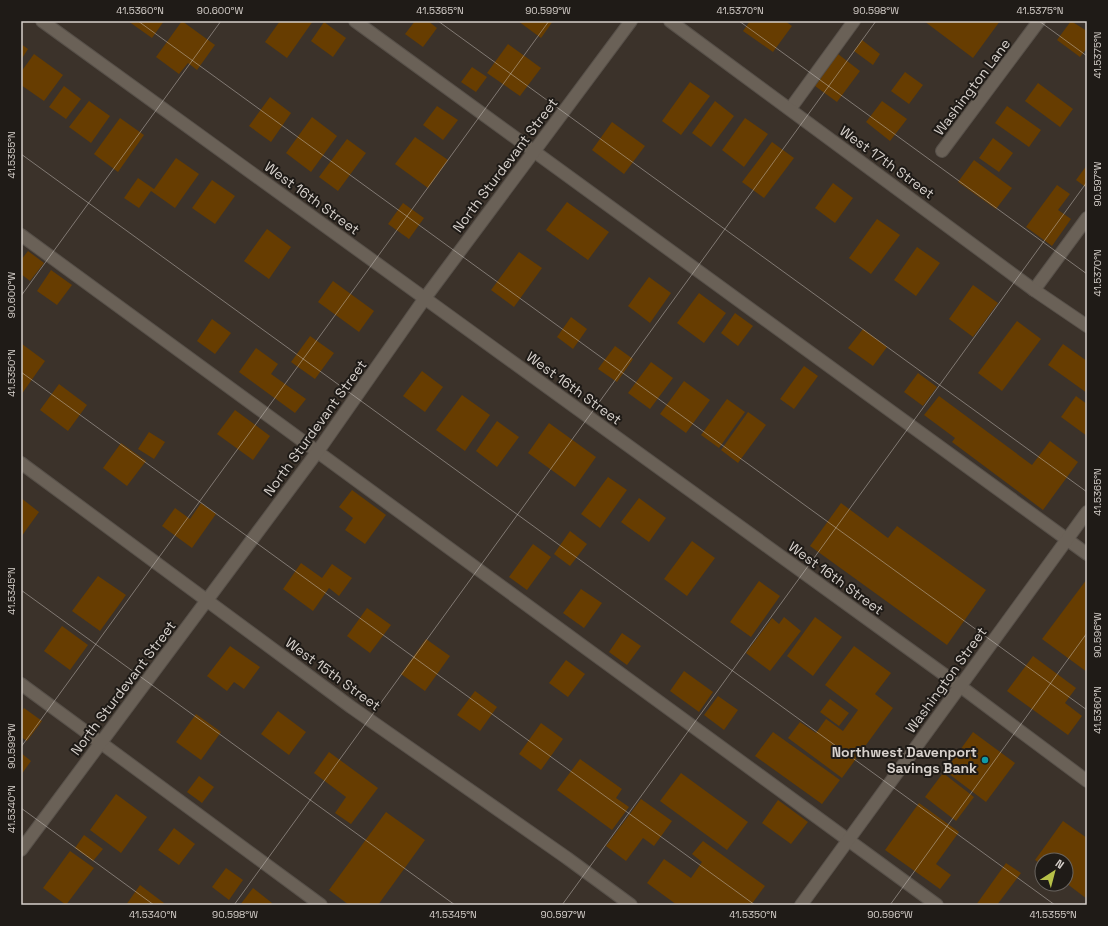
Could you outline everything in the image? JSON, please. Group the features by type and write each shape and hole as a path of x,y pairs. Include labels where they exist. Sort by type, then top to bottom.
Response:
{"street":[{"name":"West 16th Street","path":"42,21 960,686 1087,781"},
{"path":"355,21 1087,554"},
{"name":"North Sturdevant Street","path":"21,850 318,451 425,298 631,21"},
{"name":"West 17th Street","path":"670,21 1034,290 1087,326"},
{"path":"790,109 854,21"},
{"name":"Washington Lane","path":"942,151 1040,21"},
{"path":"1034,290 1087,218"},
{"path":"21,234 937,905"},
{"name":"West 15th Street","path":"21,463 351,706 567,858 631,905"},
{"name":"Washington Street","path":"801,905 1087,512"},
{"path":"21,684 321,905"}],"building":[{"path":"128,21 164,21 152,38"},
{"path":"182,21 215,45 197,70 188,63 179,74 156,57"},
{"path":"280,21 313,21 287,58 265,42"},
{"path":"415,21 428,21 437,28 423,47 405,34"},
{"path":"518,21 553,21 541,38"},
{"path":"750,21 785,21 792,26 773,52 743,31"},
{"path":"924,21 1000,21 973,58"},
{"path":"1071,21 1087,31 1087,48 1080,57 1057,40"},
{"path":"324,22 346,38 333,57 311,41"},
{"path":"862,40 880,54 873,65 854,51"},
{"path":"21,44 28,49 21,60"},
{"path":"508,44 541,68 520,96 487,73"},
{"path":"34,54 63,75 44,101 21,85 21,72"},
{"path":"838,54 860,71 837,102 815,86"},
{"path":"472,67 487,77 476,92 461,82"},
{"path":"905,72 923,85 909,104 891,91"},
{"path":"690,82 710,96 681,135 662,121"},
{"path":"1038,83 1073,109 1060,127 1025,101"},
{"path":"64,86 81,99 66,119 49,107"},
{"path":"270,97 291,113 271,142 249,126"},
{"path":"89,101 110,116 91,143 69,127"},
{"path":"715,101 734,116 711,147 692,133"},
{"path":"882,101 907,119 890,141 866,122"},
{"path":"437,106 458,120 443,140 423,125"},
{"path":"1007,106 1041,130 1029,147 995,123"},
{"path":"312,117 337,136 311,172 286,153"},
{"path":"120,118 144,135 118,172 94,154"},
{"path":"745,118 768,134 744,167 722,150"},
{"path":"612,122 645,146 624,174 592,150"},
{"path":"415,137 448,160 428,188 395,164"},
{"path":"993,138 1013,153 999,172 979,158"},
{"path":"347,139 366,153 338,191 319,177"},
{"path":"772,142 794,158 764,198 742,182"},
{"path":"176,158 199,174 175,208 151,191 139,208 124,198 138,178 154,189"},
{"path":"974,160 1012,188 996,209 958,182"},
{"path":"1087,165 1087,188 1076,180"},
{"path":"212,180 235,196 215,224 192,208"},
{"path":"833,183 853,198 835,223 815,208"},
{"path":"1057,185 1070,194 1058,210 1071,219 1052,246 1026,227"},
{"path":"567,202 609,232 588,260 546,230"},
{"path":"403,203 424,218 409,239 388,224"},
{"path":"877,219 900,235 871,274 849,258"},
{"path":"267,229 291,247 269,279 244,261"},
{"path":"917,247 940,263 916,296 894,280"},
{"path":"28,251 44,263 30,281 21,274 21,260"},
{"path":"519,252 542,268 514,307 491,290"},
{"path":"51,270 72,285 57,305 37,291"},
{"path":"649,277 671,293 650,323 628,306"},
{"path":"333,281 374,311 359,332 318,302"},
{"path":"973,285 998,303 973,337 949,319"},
{"path":"699,293 726,313 704,343 677,323"},
{"path":"735,313 753,326 738,346 721,333"},
{"path":"571,317 587,329 573,349 557,337"},
{"path":"212,319 231,333 215,354 197,341"},
{"path":"1017,321 1041,339 1002,391 978,373"},
{"path":"863,329 887,347 873,366 848,348"},
{"path":"310,336 334,353 315,379 291,362"},
{"path":"22,344 45,361 21,395 21,345"},
{"path":"1063,344 1087,361 1087,393 1048,365"},
{"path":"615,346 633,359 617,382 598,369"},
{"path":"256,348 278,364 271,374 306,399 295,413 239,372"},
{"path":"651,362 673,378 650,409 628,393"},
{"path":"804,366 818,376 794,409 780,399"},
{"path":"422,371 443,387 425,412 403,396"},
{"path":"918,373 937,387 923,406 904,392"},
{"path":"684,381 710,400 686,433 660,414"},
{"path":"59,384 87,405 68,431 40,410"},
{"path":"462,395 490,415 465,451 436,430"},
{"path":"939,396 1032,465 1050,441 1078,462 1043,510 952,442 955,438 924,415"},
{"path":"1076,396 1087,404 1087,436 1061,417"},
{"path":"727,399 745,412 719,448 701,435"},
{"path":"235,410 270,436 253,460 217,434"},
{"path":"748,412 766,425 738,463 721,450"},
{"path":"497,421 519,437 497,467 476,451"},
{"path":"549,423 596,457 575,487 528,453"},
{"path":"149,432 165,442 154,459 138,449"},
{"path":"121,443 146,461 127,486 103,468"},
{"path":"608,477 627,490 600,528 581,514"},
{"path":"352,490 386,515 365,544 345,530 353,518 339,507"},
{"path":"21,498 39,512 21,537"},
{"path":"639,498 666,518 649,542 621,522"},
{"path":"201,503 216,514 192,548 162,526 175,508 190,519"},
{"path":"841,503 888,538 897,526 986,590 947,645 810,546"},
{"path":"570,531 587,544 570,566 554,554"},
{"path":"692,541 715,558 687,596 664,579"},
{"path":"533,544 551,557 527,590 509,577"},
{"path":"301,563 322,578 332,564 352,578 339,596 329,588 313,611 283,589"},
{"path":"98,576 126,595 100,631 72,611"},
{"path":"1087,579 1087,672 1042,639"},
{"path":"759,581 780,596 751,637 730,622"},
{"path":"581,589 602,603 584,628 563,613"},
{"path":"367,608 391,625 370,653 347,636"},
{"path":"784,617 801,631 770,671 746,653 772,618 779,624"},
{"path":"815,617 842,637 813,676 787,656"},
{"path":"62,626 88,645 70,670 44,651"},
{"path":"622,633 641,646 627,665 609,652"},
{"path":"426,639 450,656 425,691 401,674"},
{"path":"230,646 260,667 244,689 234,682 227,691 207,676"},
{"path":"854,646 891,673 875,694 893,708 842,778 788,738 800,722 816,733 826,719 843,731 858,710 825,685"},
{"path":"1033,656 1076,688 1065,703 1082,716 1068,735 1007,691"},
{"path":"566,660 585,674 568,697 549,683"},
{"path":"684,671 713,692 699,712 670,691"},
{"path":"475,691 497,707 480,731 457,715"},
{"path":"718,696 738,710 724,730 704,715"},
{"path":"830,699 849,713 839,726 820,712"},
{"path":"24,708 42,721 27,741 21,737 21,712"},
{"path":"278,711 306,732 289,755 261,734"},
{"path":"196,714 221,732 201,760 176,742"},
{"path":"541,723 563,739 541,770 519,754"},
{"path":"773,732 840,780 822,804 755,756"},
{"name":"Northwest Davenport Savings Bank","path":"973,732 1015,763 986,802 945,771"},
{"path":"329,752 378,788 351,824 335,813 346,797 314,773"},
{"path":"21,753 31,761 21,775"},
{"path":"580,759 622,789 616,798 629,807 612,830 557,790"},
{"path":"681,773 748,822 727,850 660,801"},
{"path":"943,773 974,797 956,821 925,797"},
{"path":"199,776 214,787 202,803 187,792"},
{"path":"116,794 147,817 121,853 90,830"},
{"path":"641,799 672,821 654,846 643,838 626,861 606,846"},
{"path":"778,800 808,822 791,844 762,823"},
{"path":"919,803 959,832 936,864 951,875 940,889 885,850"},
{"path":"386,812 425,840 378,905 349,905 329,890"},
{"path":"1063,821 1087,838 1087,899 1074,889 1074,852 1041,852"},
{"path":"174,828 195,844 179,865 158,850"},
{"path":"84,835 103,849 93,861 75,848"},
{"path":"703,841 765,886 751,905 677,905 647,883 664,859 691,878 702,862 692,854"},
{"path":"70,851 94,868 66,905 43,888"},
{"path":"1006,863 1021,873 997,905 976,905"},
{"path":"226,868 243,880 229,900 212,887"},
{"path":"140,885 164,903 163,905 126,905"},
{"path":"253,888 272,903 271,905 240,905"}],"place":[{"name":"Northwest Davenport Savings Bank","path":"985,760"}]}
